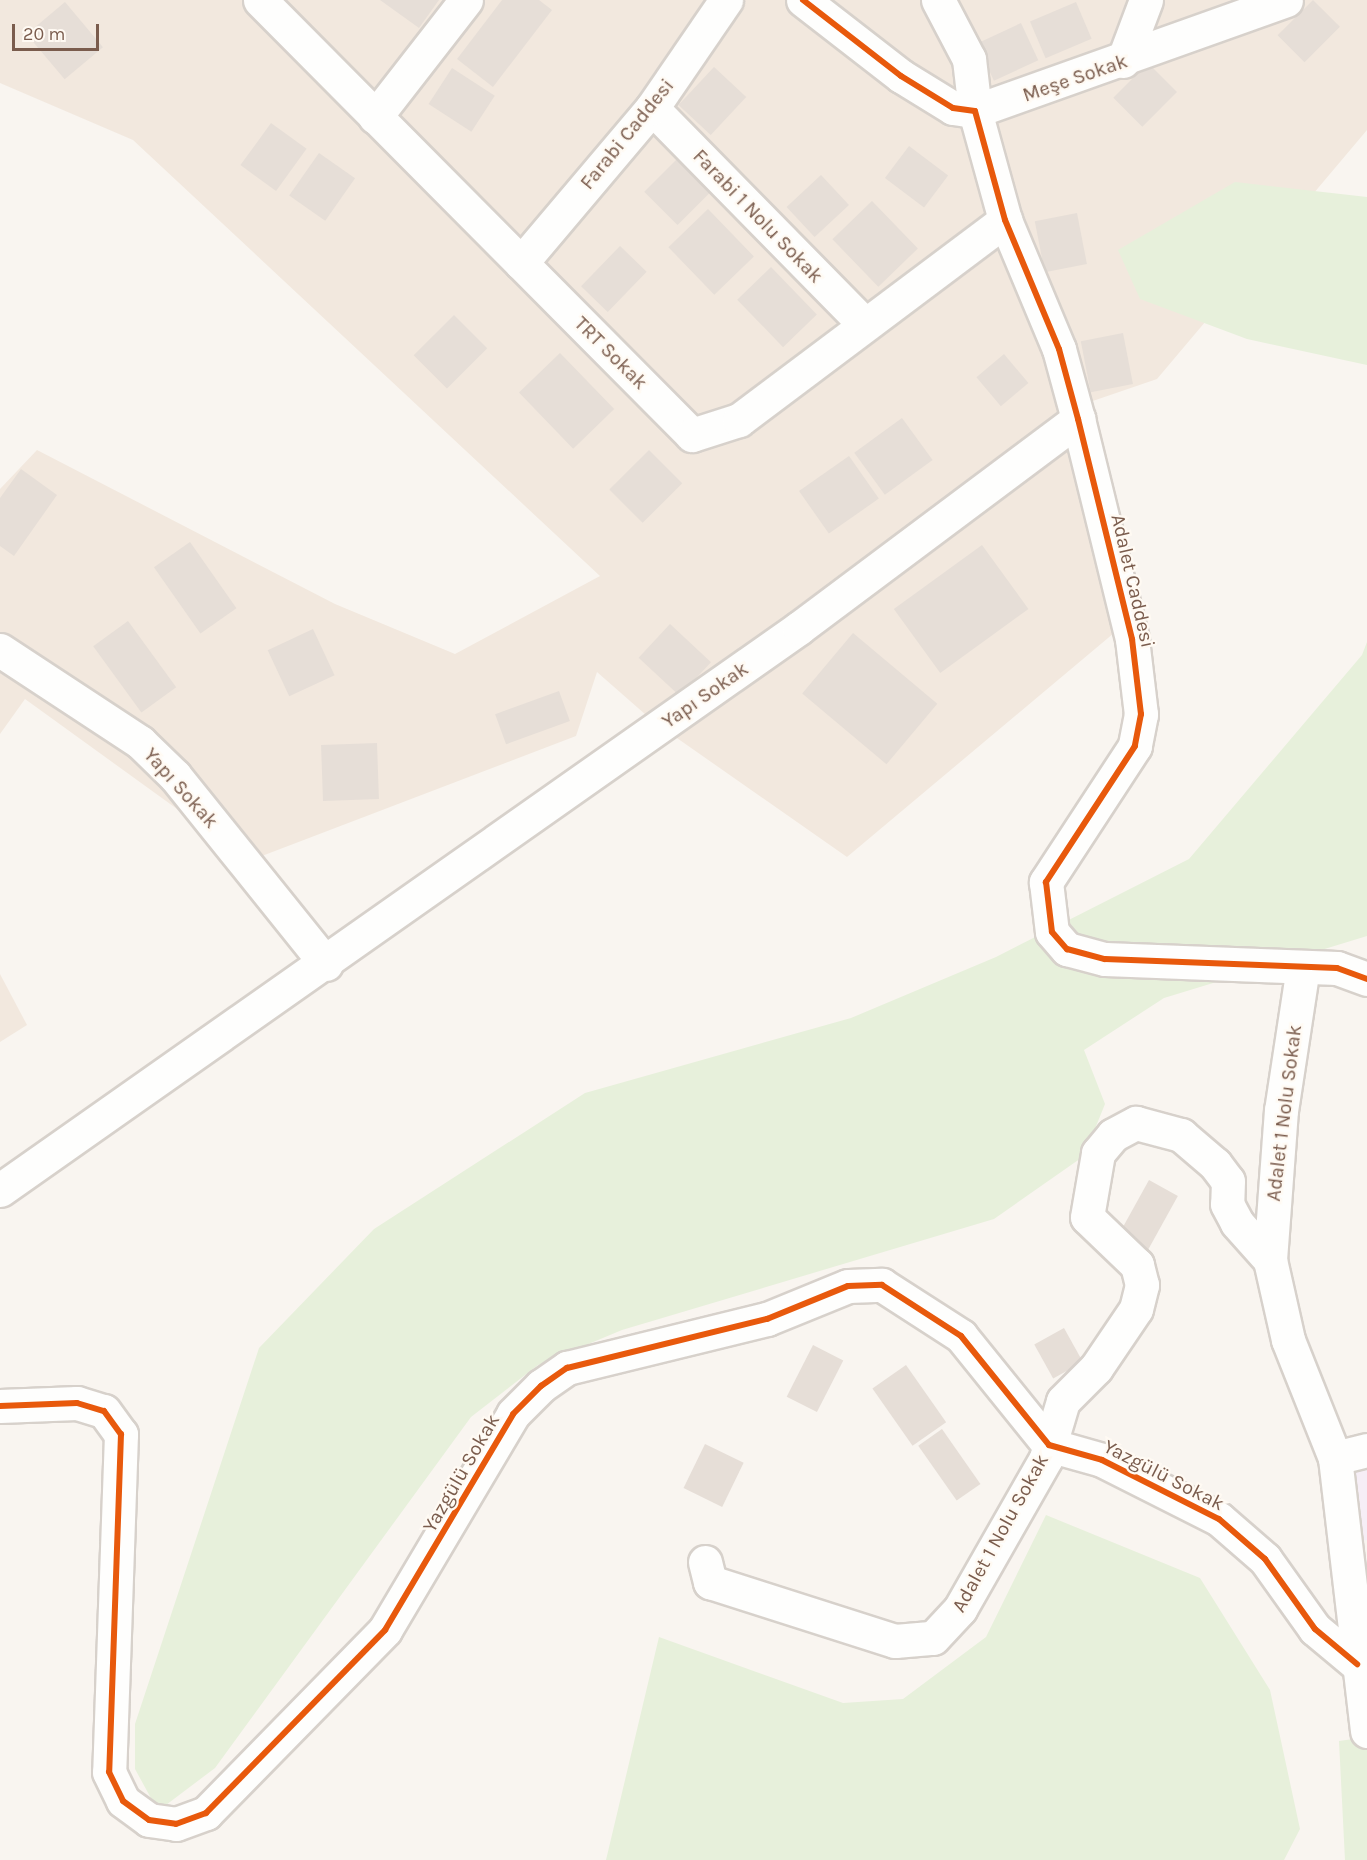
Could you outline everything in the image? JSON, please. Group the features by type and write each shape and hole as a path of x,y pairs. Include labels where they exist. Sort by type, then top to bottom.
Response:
{"street":[{"name":"TRT Sokak","path":"260,0 692,435 739,420 1005,220"},
{"path":"375,117 466,0"},
{"name":"Farabi Caddesi","path":"521,263 652,108 726,0"},
{"path":"803,0 901,76 953,108 975,111 969,59 938,0"},
{"path":"1124,61 1146,0"},
{"name":"Meşe Sokak","path":"975,111 1124,61 1286,0"},
{"name":"Farabi 1 Nolu Sokak","path":"652,108 864,324"},
{"name":"Adalet Caddesi","path":"975,111 1005,220 1059,350 1078,419 1132,639 1141,714 1135,746 1046,882 1052,932 1067,949 1105,959 1337,968 1367,979"},
{"name":"Yapı Sokak","path":"1,1186 326,964 799,628 1078,419"},
{"name":"Yapı Sokak","path":"0,650 50,678 147,749 326,964"},
{"name":"Adalet 1 Nolu Sokak","path":"1303,967 1281,1110 1270,1260 1288,1340 1335,1458"},
{"name":"Adalet 1 Nolu Sokak","path":"705,1562 710,1582 895,1641 933,1638 960,1609 1049,1445 1063,1401 1096,1368 1136,1309 1142,1285 1137,1266 1087,1217 1089,1177 1098,1153 1113,1135 1136,1123 1181,1135 1228,1180 1227,1204 1237,1223 1270,1260"},
{"name":"Yazgülü Sokak","path":"0,1406 77,1403 104,1411 121,1434 109,1772 123,1801 148,1820 176,1824 207,1813 385,1630 513,1414 567,1368 767,1319 848,1286 882,1286 961,1336 1049,1445 1102,1460 1219,1519 1265,1559 1315,1629 1357,1664"},
{"path":"1367,1450 1335,1458 1352,1568 1357,1664 1367,1731"}],"shaded area":[{"path":"0,0 1367,0 1367,130 1157,379 1084,404 1139,612 847,857 654,722 597,672 576,736 249,861 25,699 0,734 0,489 37,450 335,604 455,654 600,576 133,140 0,83"},
{"path":"0,974 27,1025 0,1042"},
{"path":"1367,1447 1367,1540 1361,1541 1348,1464"}],"green space":[{"path":"1235,182 1367,197 1367,365 1247,339 1140,299 1118,250"},
{"path":"1367,642 1367,936 1164,998 1084,1050 1105,1104 1084,1156 994,1219 622,1330 538,1365 471,1417 215,1768 158,1811 135,1769 135,1724 259,1348 374,1229 585,1093 851,1018 996,957 1189,859 1362,655"},
{"path":"1046,1515 1200,1578 1270,1690 1300,1829 1284,1860 606,1860 659,1637 843,1703 903,1699 986,1637"},
{"path":"1367,1737 1367,1860 1345,1860 1339,1741"}],"building":[{"path":"380,0 439,0 419,28"},
{"path":"502,0 539,0 552,10 493,87 457,59"},
{"path":"1313,0 1340,27 1305,62 1278,35"},
{"path":"65,2 103,47 65,79 27,34"},
{"path":"1076,2 1092,39 1046,58 1030,22"},
{"path":"1021,23 1038,60 994,81 977,44"},
{"path":"1148,63 1177,92 1142,127 1113,98"},
{"path":"714,67 746,97 711,135 679,105"},
{"path":"452,68 495,96 471,132 429,104"},
{"path":"271,123 307,149 276,191 240,165"},
{"path":"909,146 948,175 924,207 885,178"},
{"path":"686,150 719,183 678,225 644,192"},
{"path":"319,153 355,178 325,221 289,196"},
{"path":"821,175 849,205 815,237 787,207"},
{"path":"872,201 918,248 878,287 832,239"},
{"path":"708,209 754,256 714,295 668,247"},
{"path":"1077,213 1087,264 1045,272 1035,221"},
{"path":"620,246 647,272 608,312 581,286"},
{"path":"771,267 817,314 783,347 737,300"},
{"path":"454,315 487,348 447,389 414,355"},
{"path":"1123,333 1133,384 1091,392 1081,341"},
{"path":"560,353 614,409 573,449 519,393"},
{"path":"1004,354 1028,383 1001,406 976,377"},
{"path":"902,418 933,460 885,495 854,453"},
{"path":"649,450 682,483 643,523 609,490"},
{"path":"849,456 879,499 829,534 799,491"},
{"path":"21,469 57,495 14,556 0,546 0,498"},
{"path":"190,542 236,608 200,634 154,567"},
{"path":"982,545 1028,609 940,673 894,609"},
{"path":"128,621 176,687 141,713 93,646"},
{"path":"670,624 711,662 680,696 639,658"},
{"path":"313,629 335,675 289,696 268,650"},
{"path":"853,633 937,704 886,764 802,694"},
{"path":"559,691 570,721 506,744 495,714"},
{"path":"377,743 379,799 323,801 321,745"},
{"path":"1149,1180 1178,1196 1148,1250 1119,1234"},
{"path":"1064,1328 1083,1362 1053,1379 1034,1344"},
{"path":"813,1345 843,1360 817,1412 787,1397"},
{"path":"906,1365 946,1422 913,1446 872,1389"},
{"path":"942,1429 980,1484 957,1501 918,1446"},
{"path":"705,1444 744,1463 722,1507 684,1488"}],"cycle path":[{"path":"803,0 901,76 953,108 975,111 1005,220 1059,349 1078,419 1132,639 1141,714 1135,746 1046,882 1052,932 1067,949 1105,959 1337,968 1367,979"},
{"path":"0,1406 77,1403 104,1411 121,1434 109,1772 123,1801 149,1820 176,1824 206,1813 385,1630 513,1414 541,1386 567,1368 767,1319 848,1286 882,1285 961,1336 1049,1445 1102,1460 1219,1519 1265,1559 1315,1629 1357,1664"}]}
